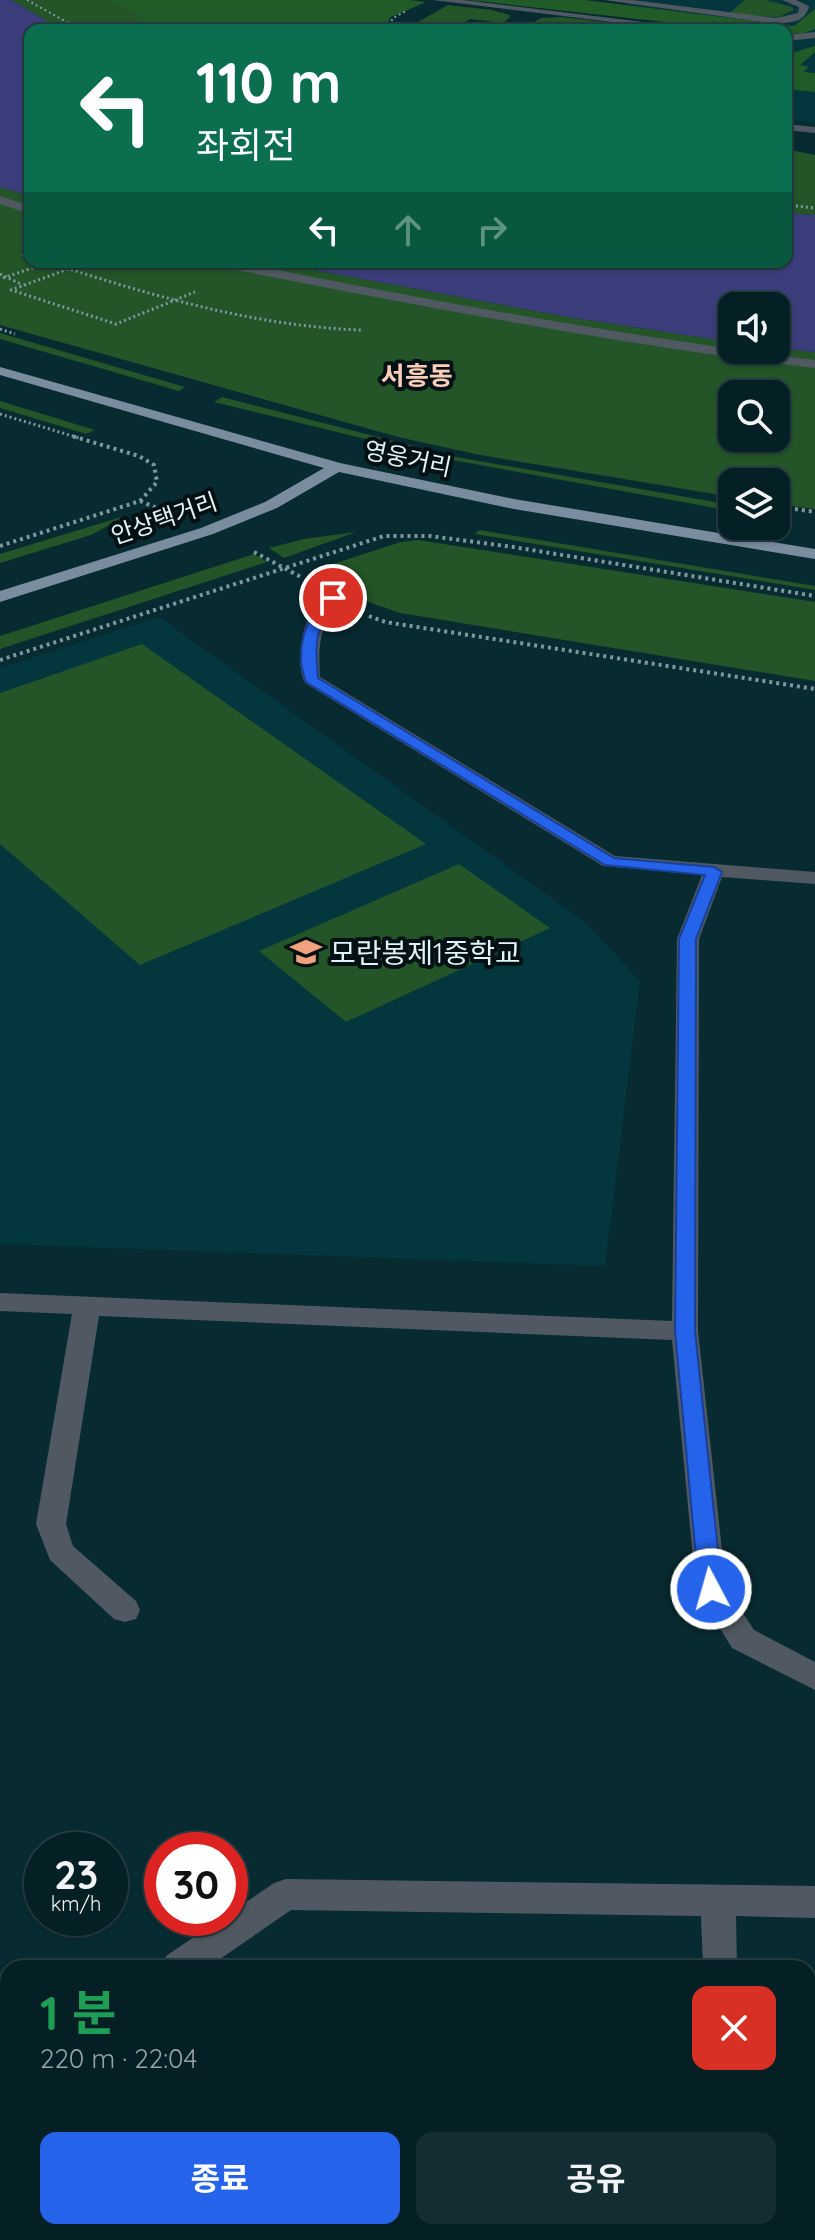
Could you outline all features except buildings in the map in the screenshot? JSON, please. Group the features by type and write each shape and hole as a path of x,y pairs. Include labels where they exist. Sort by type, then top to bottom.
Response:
{"main road":[{"name":"영웅거리","path":"0,371 337,467 514,504 815,554"},
{"name":"안상택거리","path":"0,597 207,531 271,505 337,467"}],"street":[{"path":"438,0 635,24"},
{"path":"609,0 776,21 794,19 802,14 804,6 787,0"},
{"path":"522,18 533,11"},
{"path":"792,37 815,35"},
{"path":"792,128 815,130"},
{"path":"0,200 24,208"},
{"path":"246,268 485,315 716,352 815,364"},
{"path":"333,598 318,612 308,642 311,679 610,862 815,878"},
{"path":"714,872 688,939 685,1331 711,1589 743,1639 815,1677"},
{"path":"0,1302 685,1331"},
{"path":"87,1306 51,1524 60,1552 125,1610"},
{"path":"190,1960 286,1894 815,1902"},
{"path":"718,1901 720,1960"}],"path":[{"path":"27,0 70,24"},
{"path":"792,206 815,208"},
{"path":"2,276 28,268"},
{"path":"70,268 11,290 116,324 199,291"},
{"path":"2,276 23,285"},
{"path":"0,329 21,335"},
{"path":"0,414 139,456 154,465 157,482 140,501 0,546"},
{"path":"140,501 286,567 333,598 385,622 815,689"},
{"path":"790,508 815,512"},
{"path":"0,660 384,536 430,536 513,547 815,596"}],"shaded area":[{"path":"0,0 11,0 52,24 24,24 24,194 0,187"},
{"path":"629,0 815,0 815,123 792,120 792,24 739,24 622,9"},
{"path":"792,213 815,215 815,352 790,349 790,292 718,292 718,340 568,317 303,268 792,268"},
{"name":"모란봉제1중학교","path":"159,617 585,922 640,981 605,1266 0,1244 0,668"}],"green space":[{"path":"11,0 405,0 402,10 384,19 382,24 52,24"},
{"path":"106,0 426,2 391,17 387,24 140,24 142,15"},
{"path":"469,0 585,0 778,24 683,24"},
{"path":"745,0 766,0 794,10 779,17 727,15"},
{"path":"448,5 510,15 503,23 470,19 462,24 415,24"},
{"path":"815,9 815,29 792,34 792,26"},
{"path":"561,17 624,24 529,24 542,18"},
{"path":"815,46 815,52 800,65 808,67 804,72 815,73 815,92 792,90 792,53"},
{"path":"792,150 815,155 815,215 792,213"},
{"path":"0,187 24,194 24,268 303,268 568,317 718,340 718,364 790,364 790,349 815,352 815,509 790,506 790,468 718,468 718,495 480,455 398,437 0,325"},
{"path":"0,333 185,387 179,391 0,339"},
{"path":"222,397 456,457 718,503 718,508 447,459 214,402"},
{"path":"0,401 95,430 86,434 0,408"},
{"path":"128,515 91,535 0,563 0,554"},
{"path":"479,530 815,586 815,590 475,534"},
{"path":"356,532 284,558 269,548 304,539"},
{"path":"418,540 815,602 815,681 400,613 357,598 311,571 401,542"},
{"path":"254,554 267,562 0,649 0,636"},
{"path":"142,644 426,844 140,965 0,844 0,693"},
{"path":"459,864 550,928 346,1022 259,951"}],"place":[{"name":"모란봉제1중학교","path":"306,952"}],"district":[{"name":"서흥동","path":"417,375"}],"route":[{"path":"333,598 318,612 308,642 311,679 610,862 714,872 688,939 685,1331 711,1589"}]}
